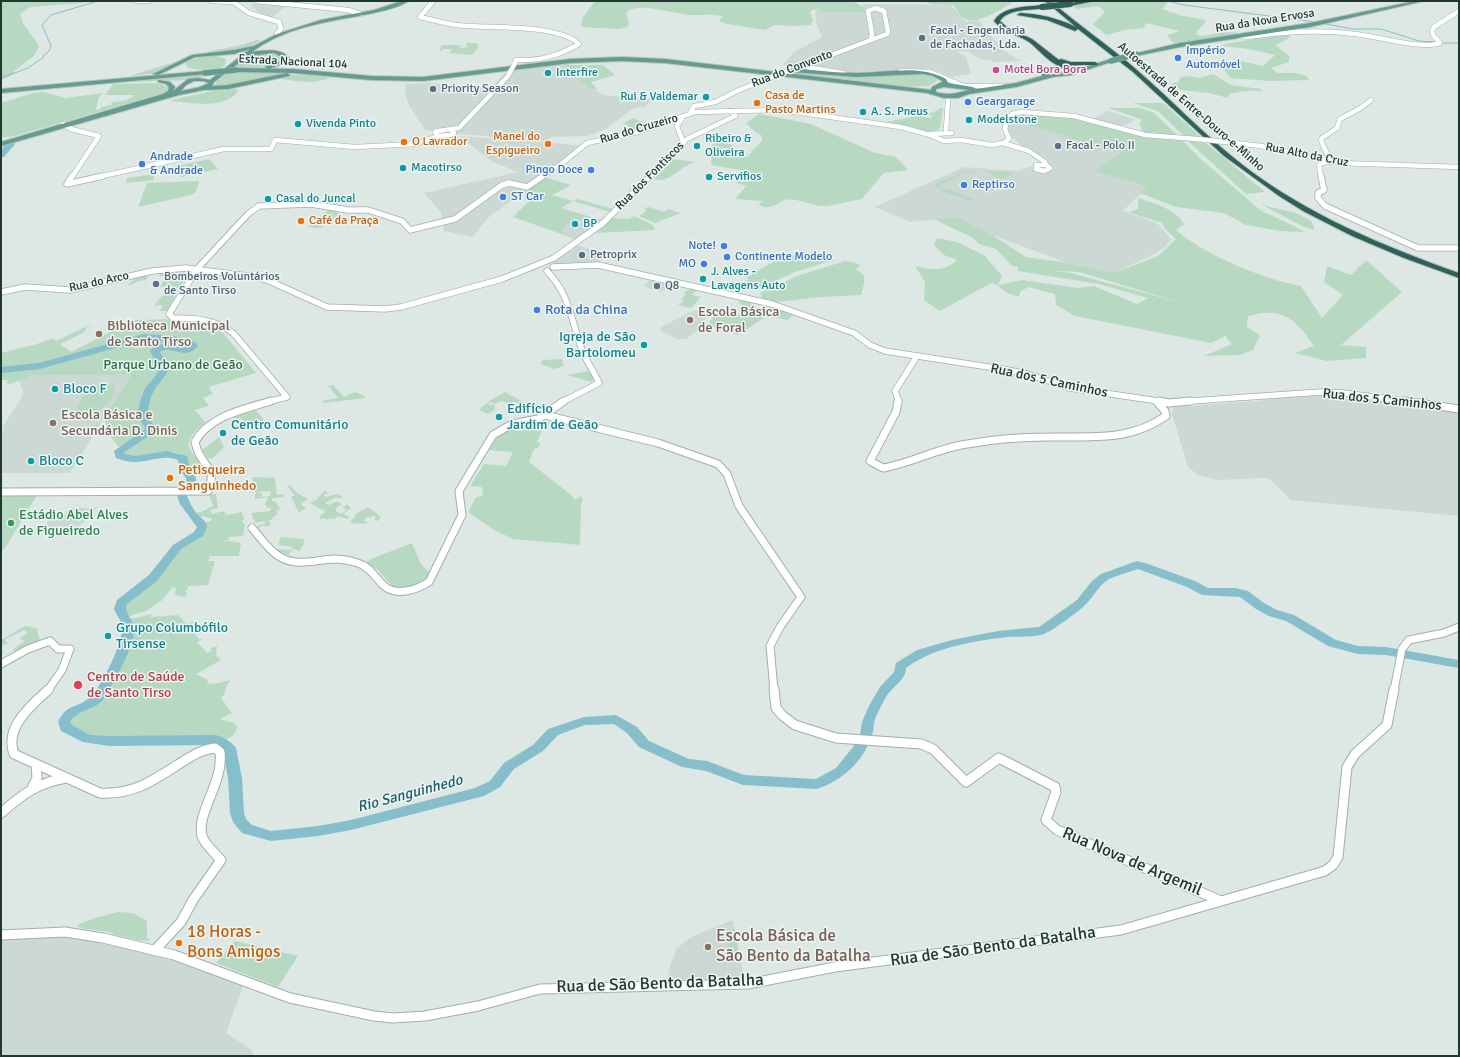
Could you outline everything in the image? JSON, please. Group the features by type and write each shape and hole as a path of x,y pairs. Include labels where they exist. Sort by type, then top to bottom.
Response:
{"highway":[{"name":"Autoestrada de Entre-Douro-e-Minho","path":"1048,1 1150,84 1228,156 1257,179 1290,201 1328,222 1373,243 1459,276"},
{"name":"Autoestrada de Entre-Douro-e-Minho","path":"1055,1 1140,68 1236,155 1265,178 1335,220 1380,241 1459,271"},
{"path":"1069,4 1085,1"},
{"path":"1002,12 1092,1"},
{"path":"1018,3 996,15 994,20 996,24 1062,62 1071,64 1095,64"},
{"path":"1042,7 1006,12 997,19 998,23 1021,35 1039,50 1058,63 1066,66"},
{"path":"1002,26 1002,21 1010,16 1038,16 1066,24 1102,44"},
{"path":"1039,50 1038,53 1054,64 1053,69"}],"main road":[{"path":"91,117 175,92 184,85 214,75 255,46 279,34 323,21 375,11 407,1"},
{"name":"Rua da Nova Ervosa","path":"1075,69 1180,45 1305,26 1422,1"},
{"path":"205,88 210,86 211,82 265,41"},
{"path":"265,41 262,46 264,48 288,54 294,64 301,69 320,73"},
{"path":"137,78 157,74 167,70 183,60 194,56 234,52 255,46"},
{"path":"240,59 255,53 270,52 281,53 287,58 284,62 278,65 251,69"},
{"path":"213,71 185,68 183,64 186,60 201,56 220,55 229,60 224,68"},
{"name":"Estrada Nacional 104","path":"26,88 237,70 293,71 408,79 448,77 570,61 622,59 645,60 936,92 961,92"},
{"name":"Rua da Nova Ervosa","path":"1075,69 1111,61"},
{"path":"961,92 1001,86 1036,78 1049,73 1053,69 1066,66 1075,69"},
{"path":"789,71 805,67 856,75 923,72 936,75 944,80 945,83 936,92"},
{"name":"Estrada Nacional 104","path":"26,88 251,69 320,73"},
{"path":"1053,69 1063,74"},
{"path":"942,85 953,85 961,92 1016,85 1063,74 1075,69"},
{"path":"1,144 63,124 191,90 223,87 286,75 320,73"},
{"path":"199,79 211,82"},
{"path":"136,104 170,92 172,87 160,81"},
{"path":"66,85 180,81 191,90"},
{"path":"1,90 26,88"}],"street":[{"path":"136,1 149,1"},
{"path":"211,1 234,2 248,13 279,22 281,29 279,34"},
{"path":"221,2 227,1"},
{"path":"256,1 356,11 361,14"},
{"path":"63,124 72,129 99,136 67,184 224,149 271,149 275,140 355,146 416,144 438,136 452,135 454,133 452,130 458,128 508,76 515,62 538,60 564,53 579,44 574,39 549,31 456,25 420,17 433,1"},
{"path":"323,7 329,4"},
{"name":"Rua do Convento","path":"805,67 871,39 886,35 888,32 884,11 875,8 868,11 872,34 871,39"},
{"path":"1239,36 1247,38 1289,33 1349,33 1425,46 1436,46 1440,43 1433,35 1432,31 1434,28 1459,11"},
{"path":"805,67 851,74 923,71 938,74 958,85 971,87 1001,86"},
{"name":"Rua do Convento","path":"692,111 694,106 715,102 739,90 789,71"},
{"path":"948,80 953,85"},
{"path":"936,92 948,101"},
{"path":"948,101 961,92"},
{"path":"1371,100 1359,109 1340,119 1337,128 1322,138 1321,141 1331,162 1321,163 1319,166 1324,190 1318,193 1318,198 1325,206 1418,248 1459,248"},
{"path":"946,130 948,101"},
{"path":"704,112 713,108 715,102"},
{"path":"704,104 723,111"},
{"path":"692,111 780,110 901,127 927,134 952,133"},
{"name":"Rua do Cruzeiro","path":"197,269 243,219 259,206 311,204 348,210 368,210 402,221 410,230 454,219 502,185 509,183 527,187 566,161 587,143 638,132 684,116 692,111"},
{"name":"Rua dos Fontiscos","path":"554,258 603,223 683,142 735,116 735,114 730,111"},
{"name":"Rua Alto da Cruz","path":"1003,143 1009,139 1004,131 1004,125 1010,116 1015,113 1074,116 1138,133 1261,146 1345,164 1459,167"},
{"path":"683,142 676,124 684,116"},
{"path":"946,130 963,140"},
{"path":"938,134 946,130"},
{"path":"938,134 941,140 963,140 992,145 1003,143 1029,151 1045,162 1046,165"},
{"path":"952,140 956,139 957,136"},
{"path":"1,492 208,491 212,479 212,473 208,464 198,453 195,446 196,438 202,429 218,419 287,397 234,334 226,327 203,319 173,318 169,315 184,288 197,269 267,280 327,307 385,309 408,305 521,272 554,258"},
{"path":"547,271 554,258"},
{"name":"Rua dos 5 Caminhos","path":"540,263 551,265 598,265 745,297 772,304 839,327 854,333 870,345 885,351 1008,370 1027,374 1070,388 1157,402 1169,403 1321,392 1343,393 1459,409"},
{"path":"534,267 540,271"},
{"name":"Rua do Arco","path":"1,292 25,287 70,290 152,271 174,268 197,269"},
{"path":"521,272 547,271"},
{"path":"252,528 274,552 286,560 307,563 333,559 346,560 365,566 385,586 394,590 413,589 429,582 462,515 459,491 493,435 512,424 538,419 563,402 599,383 596,374 582,350 565,294 547,271"},
{"path":"917,356 895,391 899,403 896,412 870,462 883,468 892,467 965,444 1011,438 1130,435 1154,425 1166,416 1165,411 1169,403"},
{"path":"1157,402 1165,411"},
{"name":"Rua Nova de Argemil","path":"545,415 658,443 718,464 727,474 739,506 801,597 780,627 770,646 776,708 783,716 795,725 836,738 921,744 933,749 966,782 998,758 1056,787 1056,792 1046,820 1057,830 1221,901"},
{"name":"Rua de São Bento da Batalha","path":"1,935 65,932 103,938 174,955 290,998 374,1016 393,1018 425,1016 478,1006 540,989 748,984 835,967 1121,930 1325,871 1333,865 1338,857 1350,758 1361,747 1382,732 1387,725 1402,649 1409,640 1444,633 1459,627"},
{"path":"1,664 28,649 50,641 55,648 60,650 70,649 57,679 48,689 9,723 3,739 9,750 100,793 112,795 123,794 143,786 200,750 215,748 220,752 222,764 202,828 205,841 221,860 193,900 181,922 154,951"},
{"path":"32,788 37,778 36,764"},
{"path":"1,813 32,788 48,781 66,778"}],"shaded area":[{"path":"256,3 288,5 272,17 264,16 251,5"},
{"path":"863,4 951,5 966,22 978,20 1003,50 1021,61 993,62 991,60 979,59 968,51 956,51 966,57 971,74 950,77 938,71 927,69 852,72 783,65 794,52 822,37 817,25 815,12 822,8 863,8"},
{"path":"568,63 602,95 652,99 645,107 634,108 604,130 587,136 551,137 549,141 425,130 409,105 405,94 406,84 430,83 490,89 506,72"},
{"path":"1108,111 1136,120 1118,128 1148,186 1123,211 1157,223 1171,239 1164,248 1154,254 1114,273 1068,263 992,235 957,217 910,222 875,207 964,167 1018,171 1046,161 1013,138 1007,129 1008,123 1015,115 1090,120"},
{"path":"459,136 585,146 489,217 472,237 444,231 441,212 424,193 518,172 493,162"},
{"name":"BP","path":"585,216 601,220 576,239 555,232 561,224"},
{"name":"Petroprix","path":"576,245 600,252 602,257 598,261 600,262 597,264 557,265 554,263 559,256 573,250 573,246"},
{"name":"Q8","path":"652,278 669,282 671,285 661,292 643,286"},
{"name":"Escola Básica de Foral","path":"692,311 708,311 710,313 697,331 686,339 677,339 660,330 661,327"},
{"name":"Escola Básica e Secundária D. Dinis","path":"34,375 131,375 70,473 1,473 1,435 5,429 1,429 22,397 23,392 19,380"},
{"path":"1342,395 1459,412 1459,516 1291,500 1268,478 1217,480 1198,475 1188,467 1172,414 1174,407 1258,401 1284,397"},
{"path":"70,508 96,509 75,531 42,531 52,515 65,515"},
{"name":"Escola Básica de São Bento da Batalha","path":"733,920 744,977 675,980 668,977 670,966 676,951 675,950 693,936"},
{"path":"66,937 121,947 188,965 243,986 226,1033 252,1050 253,1056 1,1056 1,939"}],"green space":[{"path":"1,1 92,1 31,7 20,14 23,23 39,46 34,56 14,71 14,74 1,80"},
{"path":"596,1 852,1 864,7 865,12 815,12 821,8 810,12 813,21 811,25 774,25 765,30 727,24 719,21 723,16 692,15 657,9 638,8 631,9 626,13 629,23 628,27 618,29 581,27 583,17"},
{"path":"928,1 1014,1 991,15 976,20 970,20 961,16 953,5 929,4"},
{"path":"1100,1 1164,1 1168,2 1162,9 1183,16 1206,20 1196,34 1204,36 1228,32 1245,34 1173,43 1167,35 1180,31 1146,23 1144,28 1125,30 1106,35 1093,24 1105,12 1098,6 1076,9 1073,5"},
{"path":"1290,35 1288,39 1275,45 1289,56 1289,62 1271,68 1278,73 1295,73 1307,76 1309,80 1270,81 1230,78 1222,67 1228,62 1241,61 1263,66 1275,55 1249,49 1222,46 1225,44 1271,36"},
{"path":"261,40 253,45 236,50 200,53"},
{"path":"468,42 479,44 477,47 479,47 472,55 449,53 453,49 443,49 441,51 445,52 439,51 442,45 460,45 461,48 469,47 466,46"},
{"path":"267,53 278,54 284,57 276,64 269,66 233,68 252,56"},
{"path":"216,56 226,59 225,65 209,76 186,80 100,83 202,73 202,70 188,68 185,63 199,57"},
{"path":"186,57 159,71 132,76 178,61"},
{"path":"603,65 615,75 591,82 597,89 590,89 565,66"},
{"path":"255,71 304,73 226,86 215,86 217,79 228,72"},
{"path":"785,73 845,75 920,73 931,75 936,78 937,81 929,86 906,87"},
{"path":"1213,74 1231,85 1261,89 1262,91 1242,91 1229,94 1228,98 1209,93 1181,90 1171,84 1179,82 1180,77 1189,76 1200,78"},
{"path":"290,75 312,75 330,78 310,82 275,78"},
{"path":"158,83 168,87 167,92 11,137 1,137 1,103 33,93 44,92 65,98 103,93 98,99 96,110 100,109 101,107 112,105 111,102 118,102 135,95 105,95 113,84"},
{"path":"226,88 239,90 233,96 217,103 198,104 171,101 171,100"},
{"path":"1133,103 1163,103 1203,139 1185,137 1158,111"},
{"path":"940,108 943,108 940,128 936,131 929,132 881,123 919,116 930,118 933,116 917,115 935,112"},
{"path":"1108,108 1139,108 1153,112 1178,136 1143,132 1139,123 1143,120"},
{"path":"759,114 811,124 875,153 896,157 908,170 884,173 862,199 834,205 819,206 798,200 785,200 770,207 763,207 759,205 762,201 735,199 746,186 736,183 746,171 711,165 713,139 732,145 734,149 743,149 741,153 738,153 738,156 747,157 762,141 761,135 755,132 746,123"},
{"path":"1018,114 1075,117 1130,132 1181,139 1202,160 1260,210 1306,232 1279,231 1246,225 1224,213 1176,207 1140,193 1147,186 1094,171 1122,153 1010,120"},
{"path":"633,118 652,126 638,131 623,123"},
{"path":"1187,140 1205,143 1211,147 1265,192 1246,194"},
{"path":"209,159 218,169 182,177 173,167"},
{"path":"671,159 696,162 685,167 671,177 660,180 654,179 670,164 668,161"},
{"path":"981,171 973,172 961,173"},
{"path":"982,171 1013,173 1005,178 999,179 989,172"},
{"path":"154,174 154,180 126,183 127,178"},
{"path":"958,174 961,175 940,185 941,187 975,199 971,201 941,191 942,190 935,187 936,184"},
{"path":"543,177 571,185 552,195 573,201 561,208 601,220 586,222 579,219 569,223 561,231 567,233 565,235 578,238 576,239 513,217 533,197 522,193"},
{"path":"199,181 196,192 191,195 138,207 147,183"},
{"path":"1138,198 1164,207 1175,214 1184,224 1176,230 1202,248 1235,265 1253,272 1286,283 1301,286 1322,318 1343,295 1324,282 1327,266 1351,275 1366,260 1402,292 1341,345 1366,347 1366,358 1327,361 1295,353 1314,346 1294,322 1279,314 1260,313 1248,316 1247,327 1260,335 1253,350 1240,355 1204,356 1232,344 1225,336 1211,343 1075,316 1056,305 1055,294 1028,287 1020,292 1019,297 1007,293 997,285 991,283 940,311 924,300 925,282 915,266 938,269 948,267 957,260 944,255 934,245 937,238 957,242 985,256 1002,276 998,285 1022,280 1078,288 1094,286 1137,304 1148,298 1099,284 1018,271 1018,267 1012,266 996,249 979,244 973,238 934,219 957,217 992,235 1026,257 1068,263 1114,273 1158,256 1176,239 1165,229 1162,223 1128,212 1138,209","holes":["1054,271 1079,272 1182,303 1071,273"]},
{"path":"578,199 613,209 610,212 573,201"},
{"path":"1262,205 1296,213 1311,221 1315,230 1306,228"},
{"path":"644,206 664,212 668,209 681,213 655,223 639,216 646,211"},
{"path":"331,210 340,213 321,228 308,227 327,211"},
{"path":"634,216 653,225 655,230 596,233 613,218 629,219"},
{"path":"785,255 821,255 834,260 795,272 760,288 746,281 749,279 746,278"},
{"path":"845,261 856,263 861,266 855,269 864,275 864,284 861,295 775,302 760,299 762,295 760,293 800,275"},
{"path":"186,271 188,274 180,288 173,288 173,286 160,287 164,280 174,280 179,276 159,276 161,273 148,275 146,280 139,281 128,286 139,277 146,274 154,272"},
{"path":"692,287 699,288 692,295 701,297 691,308 678,305 684,301 681,299 686,294 684,293"},
{"path":"172,295 175,297 167,311 160,311 163,305 154,306 162,296"},
{"path":"740,299 752,301 750,307 766,310 771,306 794,315 787,320 767,316 738,335 708,325 717,310 739,315 746,309 740,308 743,305 739,303 740,301 738,301"},
{"name":"Parque Urbano de Geão","path":"183,319 182,322 208,326 223,333 256,373 209,387 213,394 203,398 209,406 195,410 206,423 193,434 189,441 189,445 191,451 201,466 189,470 186,458 174,452 157,452 137,458 125,457 121,453 122,449 110,435 104,418 131,375 34,375 10,384 6,383 8,380 1,380 1,353 37,344 53,338 56,341 91,324 85,328 87,329 104,323 85,330 85,332 60,344 71,352 134,320"},
{"path":"562,359 564,366 554,369 540,364 543,360"},
{"path":"588,371 594,376 594,380 591,382 567,375"},
{"path":"101,384 113,385 115,388 107,404 91,413 79,413 76,408 88,390"},
{"path":"333,385 344,397 352,393 359,393 366,398 324,403 322,401 338,398 331,389 332,388 328,386"},
{"path":"505,392 525,403 525,405 514,402 510,404 501,401 496,404 490,402 488,404 495,405 494,408 496,409 488,414 479,410 491,400"},
{"path":"255,409 264,420 262,421 263,423 250,428 248,425 237,428 242,426 241,423 243,422 240,418 235,419 233,416"},
{"path":"546,421 537,442 540,443 539,447 534,449 529,462 570,494 575,500 581,496 583,502 581,503 580,545 513,539 494,530 468,512 476,497 483,496 482,487 470,486 484,464 506,466 513,452 488,450 494,442 506,431 512,428 528,423"},
{"path":"219,437 224,447 213,458 208,459 202,450"},
{"path":"252,477 275,478 277,495 283,494 284,497 273,498 271,501 276,502 280,509 276,511 278,514 272,518 274,519 269,520 271,525 265,527 264,525 258,528 257,526 266,523 264,521 255,523 251,513 270,511 271,508 267,508 265,505 268,497 255,499 255,494 257,492 262,494 262,497 270,496 271,491 255,492"},
{"path":"289,484 297,493 308,499 301,504 306,509 299,512 298,511 291,496 295,496 288,487"},
{"path":"324,491 329,493 325,494 324,496 326,497 337,494 343,496 339,499 336,497 325,503 329,505 337,501 342,504 336,508 336,511 341,514 347,510 343,508 347,504 351,508 343,514 350,517 347,519 338,516 334,519 330,518 328,520 324,518 319,520 321,515 326,512 310,503 318,499 317,498"},
{"path":"209,494 216,494 218,508 210,510 212,514 224,511 226,515 242,512 244,520 242,520 243,524 245,524 243,536 229,537 228,540 223,540 241,543 239,556 210,556 208,561 215,561 208,585 188,586 188,589 185,591 187,592 186,597 175,595 176,588 173,587 161,601 146,611 125,617 121,608 122,603 154,579 178,547 201,533 204,523 213,519 202,516 200,519 193,513 201,512 213,506"},
{"name":"Estádio Abel Alves de Figueiredo","path":"1,495 34,495 36,497 5,548 1,551"},
{"path":"368,507 381,517 380,519 377,521 373,520 376,519 374,517 377,516 372,516 371,518 367,516 364,521 369,523 350,523 352,522 350,521 356,516 354,515"},
{"path":"281,537 303,539 305,541 300,551 293,549 288,555 276,549 291,550 293,547 278,545"},
{"path":"412,543 421,564 430,573 422,582 418,584 403,588 392,586 378,570 366,563 371,559"},
{"path":"152,614 151,617 178,615 187,624 194,621 192,625 194,626 192,628 194,629 196,626 198,629 195,630 197,633 195,634 199,639 203,639 197,642 207,653 211,651 211,648 217,646 216,655 221,660 196,674 208,680 207,684 220,683 230,680 225,693 221,698 232,713 220,719 234,723 237,726 236,732 230,738 222,742 216,739 89,738 69,728 66,724 70,713 97,701 123,653 130,634 127,620"},
{"path":"25,626 39,629 37,631 40,640 14,651 12,650 25,641 19,639 28,633 24,630 4,640 8,643 5,645 1,643 1,640"},
{"path":"118,912 133,913 147,921 147,938 150,941 137,940 115,935 110,932 80,928 77,925"},
{"path":"735,929 739,955 729,956 724,931"},
{"path":"235,941 298,956 278,987 216,963"}],"waterway":[{"path":"1,78 28,68 44,57 43,56 49,51 51,46 42,25 51,15 98,1"},
{"path":"1168,1 1184,5 1315,22"},
{"path":"1326,24 1353,29 1381,29 1419,41 1434,42"},
{"path":"1443,43 1459,43"},
{"name":"Rio Sanguinhedo","path":"1,155 11,144 10,143"},
{"name":"Rio Sanguinhedo","path":"1,370 40,366 144,337 174,339 192,344 193,346 184,351 169,347 160,348 155,351 164,368 148,394 142,416 150,427 148,432 119,451 120,456 128,459 167,454 183,458 185,470 191,478 191,481 181,493 185,504 194,517 201,523 202,527 199,534 177,547 153,578 121,603 120,611 126,619 128,626 126,643 123,650 101,693 91,703 70,713 64,722 66,728 88,739 109,741 216,740 229,748 235,778 237,813 240,822 247,829 271,836 318,831 351,825 479,792 495,784 509,766 538,748 553,732 584,721 616,719 632,730 644,744 687,764 707,766 743,780 817,784 833,777 853,758 866,735 868,722 882,693 900,673 900,666 909,659 936,648 968,640 1010,633 1039,632 1081,603 1096,584 1105,577 1137,565 1144,566 1191,584 1206,592 1235,592 1244,594 1260,606 1273,613 1290,618 1332,643 1358,650 1386,651 1459,664"}],"place":[{"name":"Facal - Engenharia de Fachadas, Lda.","path":"922,38"},
{"name":"Império Automóvel","path":"1178,58"},
{"name":"Motel Bora Bora","path":"996,70"},
{"name":"Interfire","path":"548,73"},
{"name":"Priority Season","path":"433,89"},
{"name":"Rui & Valdemar","path":"706,97"},
{"name":"Geargarage","path":"968,102"},
{"name":"Casa de Pasto Martins","path":"757,103"},
{"name":"A. S. Pneus","path":"863,112"},
{"name":"Modelstone","path":"969,120"},
{"name":"Vivenda Pinto","path":"298,124"},
{"name":"O Lavrador","path":"404,142"},
{"name":"Manel do Espigueiro","path":"548,144"},
{"name":"Ribeiro & Oliveira","path":"697,146"},
{"name":"Facal - Polo II","path":"1058,146"},
{"name":"Andrade & Andrade","path":"142,164"},
{"name":"Macotirso","path":"403,168"},
{"name":"Pingo Doce","path":"591,170"},
{"name":"Servifios","path":"709,177"},
{"name":"Reptirso","path":"964,185"},
{"name":"ST Car","path":"503,197"},
{"name":"Casal do Juncal","path":"268,199"},
{"name":"Café da Praça","path":"301,221"},
{"name":"BP","path":"575,224"},
{"name":"Note!","path":"724,246"},
{"name":"Petroprix","path":"582,255"},
{"name":"Continente Modelo","path":"727,257"},
{"name":"MO","path":"704,264"},
{"name":"J. Alves - Lavagens Auto","path":"703,279"},
{"name":"Bombeiros Voluntários de Santo Tirso","path":"156,284"},
{"name":"Q8","path":"657,286"},
{"name":"Rota da China","path":"537,310"},
{"name":"Escola Básica de Foral","path":"690,320"},
{"name":"Biblioteca Municipal de Santo Tirso","path":"99,334"},
{"name":"Igreja de São Bartolomeu","path":"644,345"},
{"name":"Bloco F","path":"55,389"},
{"name":"Edifício Jardim de Geão","path":"499,417"},
{"name":"Escola Básica e Secundária D. Dinis","path":"53,423"},
{"name":"Centro Comunitário de Geão","path":"223,433"},
{"name":"Bloco C","path":"31,461"},
{"name":"Petisqueira Sanguinhedo","path":"170,478"},
{"name":"Estádio Abel Alves de Figueiredo","path":"11,523"},
{"name":"Grupo Columbófilo Tirsense","path":"108,636"},
{"name":"Centro de Saúde de Santo Tirso","path":"78,685"},
{"name":"18 Horas - Bons Amigos","path":"179,943"},
{"name":"Escola Básica de São Bento da Batalha","path":"708,947"}]}
